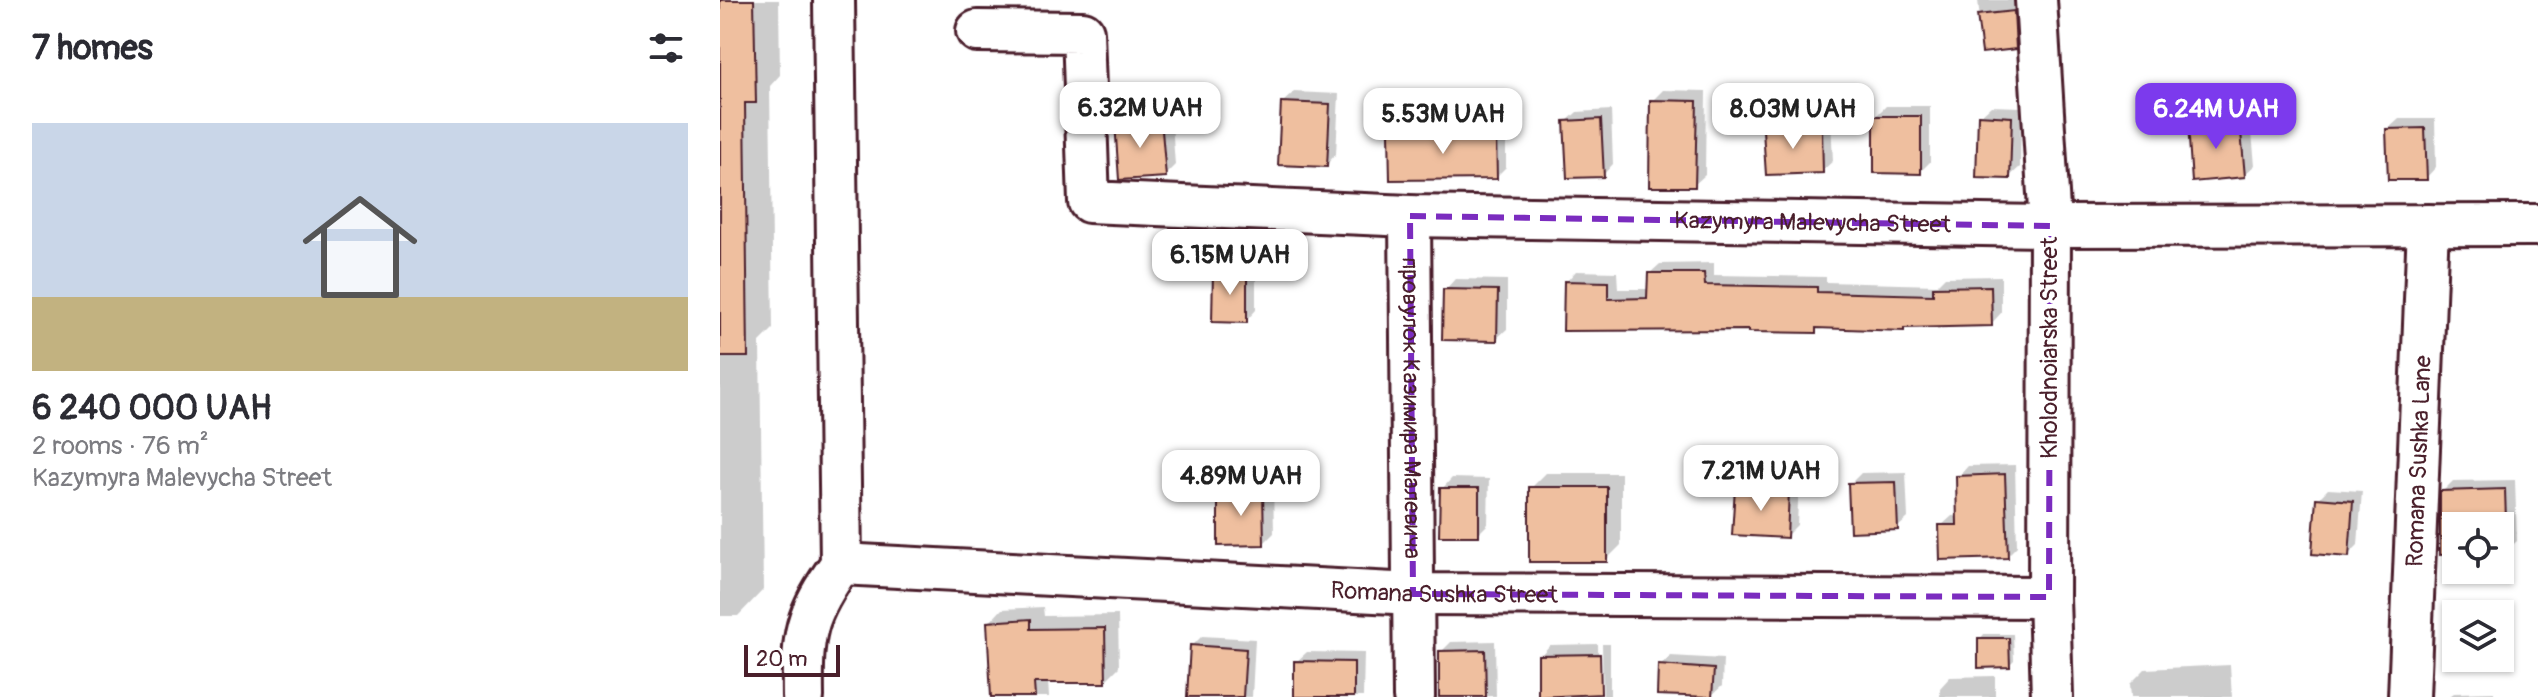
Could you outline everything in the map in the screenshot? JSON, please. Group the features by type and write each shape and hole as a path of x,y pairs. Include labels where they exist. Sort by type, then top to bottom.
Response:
{"street":[{"path":"803,697 802,659 806,628 815,604 841,564 834,0"},
{"name":"Kholodnoiarska Street","path":"2036,0 2050,226 2049,597 2052,697"},
{"name":"Kazymyra Malevycha Street","path":"977,31 1083,32 1089,202 1410,216 2050,226 2538,225"},
{"name":"провулок Казимира Малевича","path":"1410,216 1414,697"},
{"name":"Romana Sushka Lane","path":"2409,697 2428,225"},
{"name":"Romana Sushka Street","path":"841,564 1413,594 2049,597"}],"highlighted area":[{"path":"1410,216 2050,226 2049,597 1413,594"}],"building":[{"path":"720,0 754,0 756,103 745,103 748,357 720,357"},
{"path":"2014,11 2016,49 1982,53 1977,15"},
{"path":"1650,100 1697,101 1695,187 1649,187"},
{"path":"1281,102 1330,104 1327,167 1278,165"},
{"path":"1978,115 2012,117 2010,179 1976,178"},
{"path":"1874,116 1921,116 1921,174 1874,173"},
{"path":"1161,119 1166,177 1119,180 1115,122"},
{"path":"1601,119 1604,177 1567,178 1564,121"},
{"path":"2240,120 2245,177 2192,182 2188,125"},
{"path":"1822,128 1823,173 1766,175 1763,130"},
{"path":"2425,128 2427,180 2388,180 2386,129"},
{"path":"1389,132 1496,132 1497,179 1390,180"},
{"path":"1213,272 1247,272 1247,323 1212,322"},
{"path":"1648,273 1704,273 1705,285 1817,287 1817,292 1933,295 1933,287 1991,286 1992,326 1904,328 1904,331 1816,328 1816,333 1748,330 1563,331 1564,281 1608,282 1608,299 1647,298"},
{"path":"1443,289 1498,290 1497,341 1442,340"},
{"path":"2005,474 2008,558 1940,560 1939,525 1957,525 1956,476"},
{"path":"1896,482 1898,530 1850,532 1848,483"},
{"path":"1529,487 1607,487 1607,562 1529,562"},
{"path":"1735,487 1789,490 1787,538 1732,535"},
{"path":"1440,488 1479,488 1479,536 1439,536"},
{"path":"2505,489 2506,512 2442,512 2440,555 2440,491"},
{"path":"1263,490 1264,545 1218,546 1218,491"},
{"path":"2316,498 2353,501 2349,557 2312,554"},
{"path":"1031,619 1031,629 1105,628 1106,683 1034,683 1035,697 991,697 987,622"},
{"path":"1978,638 2009,638 2010,667 1978,668"},
{"path":"1190,645 1246,649 1243,697 1187,697"},
{"path":"1485,650 1486,697 1439,697 1439,651"},
{"path":"1600,654 1601,694 1538,697 1538,655"},
{"path":"1294,661 1354,662 1354,697 1294,697"},
{"path":"1658,665 1714,669 1712,697 1657,695"}]}
